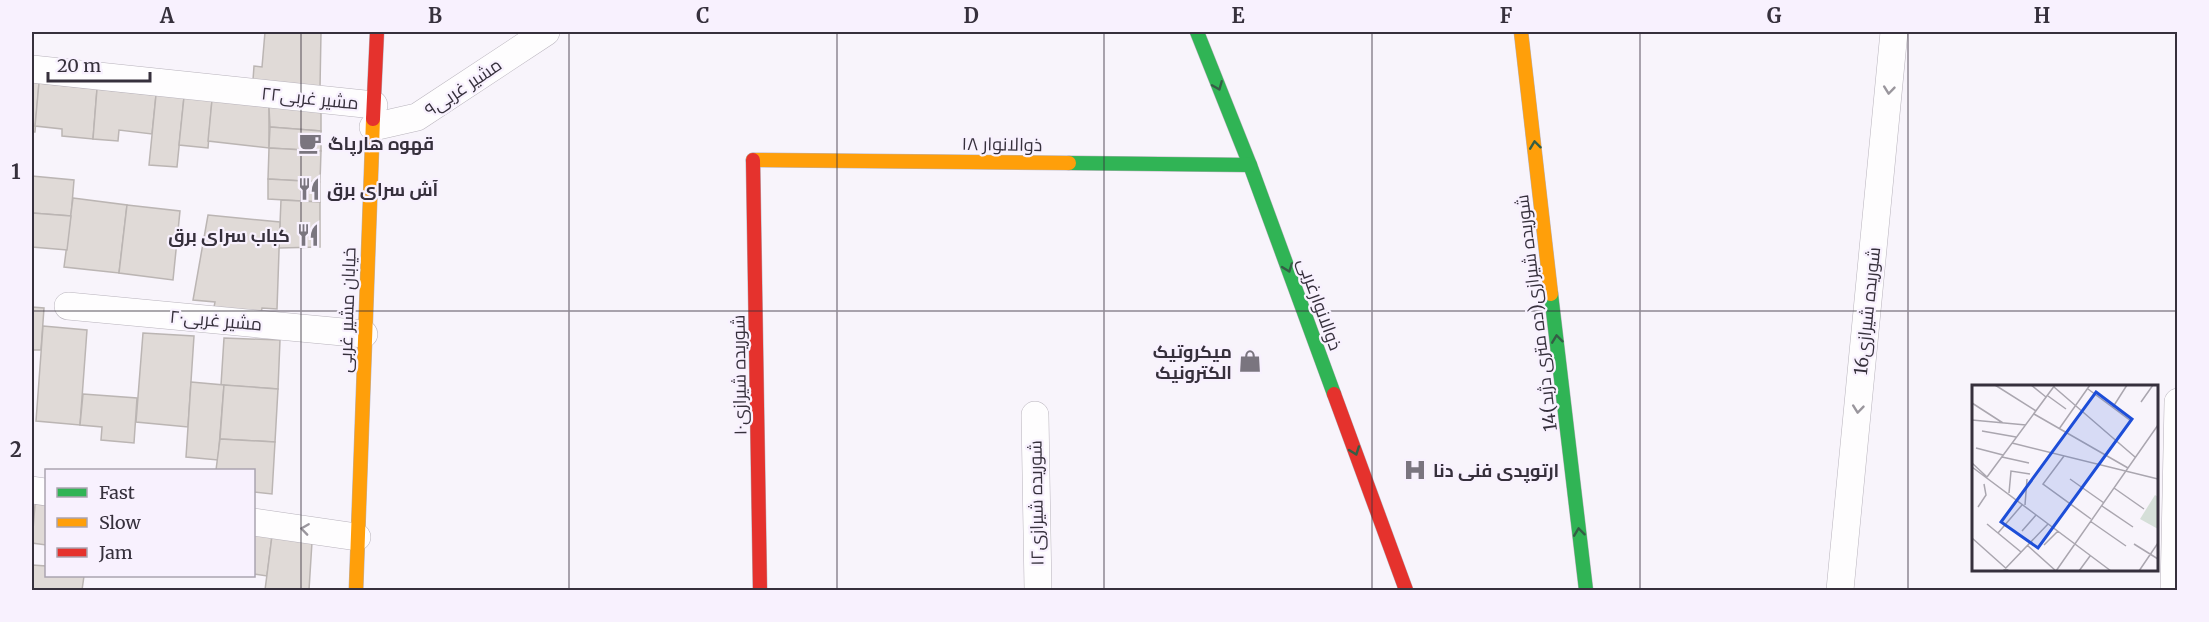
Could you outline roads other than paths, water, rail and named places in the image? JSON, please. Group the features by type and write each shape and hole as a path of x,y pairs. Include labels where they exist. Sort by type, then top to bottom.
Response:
{"street":[{"name":"خیابان مشیر غربی","path":"356,591 377,32"},
{"name":"مشیر غربی۹","path":"374,116 417,117 546,32"},
{"name":"ذوالانوارغربی","path":"1197,32 1250,165 1406,591"},
{"name":"14شوریده شیرازی(ده متری دژبد)","path":"1521,32 1586,591"},
{"name":"شوریده شیرازی16","path":"1840,591 1894,32"},
{"name":"مشیر غربی۲۲","path":"32,69 374,116"},
{"name":"ذوالانوار ۱۸","path":"753,160 1250,165"},
{"name":"۱۰شوریده شیرازی","path":"753,160 760,591"},
{"name":"مشیر غربی۲۰","path":"68,306 364,334"},
{"path":"2174,591 2178,402"},
{"name":"شوریده شیرازی۱۲","path":"1035,415 1038,591"},
{"path":"255,522 357,537"}],"place":[{"name":"قهوه هارپاگ","path":"310,143"},
{"name":"آش سرای برق","path":"309,189"},
{"name":"کباب سرای برق","path":"308,235"},
{"name":"میکروتیک الکترونیک","path":"1250,361"},
{"name":"ارتوپدی فنی دنا","path":"1415,470"}]}
